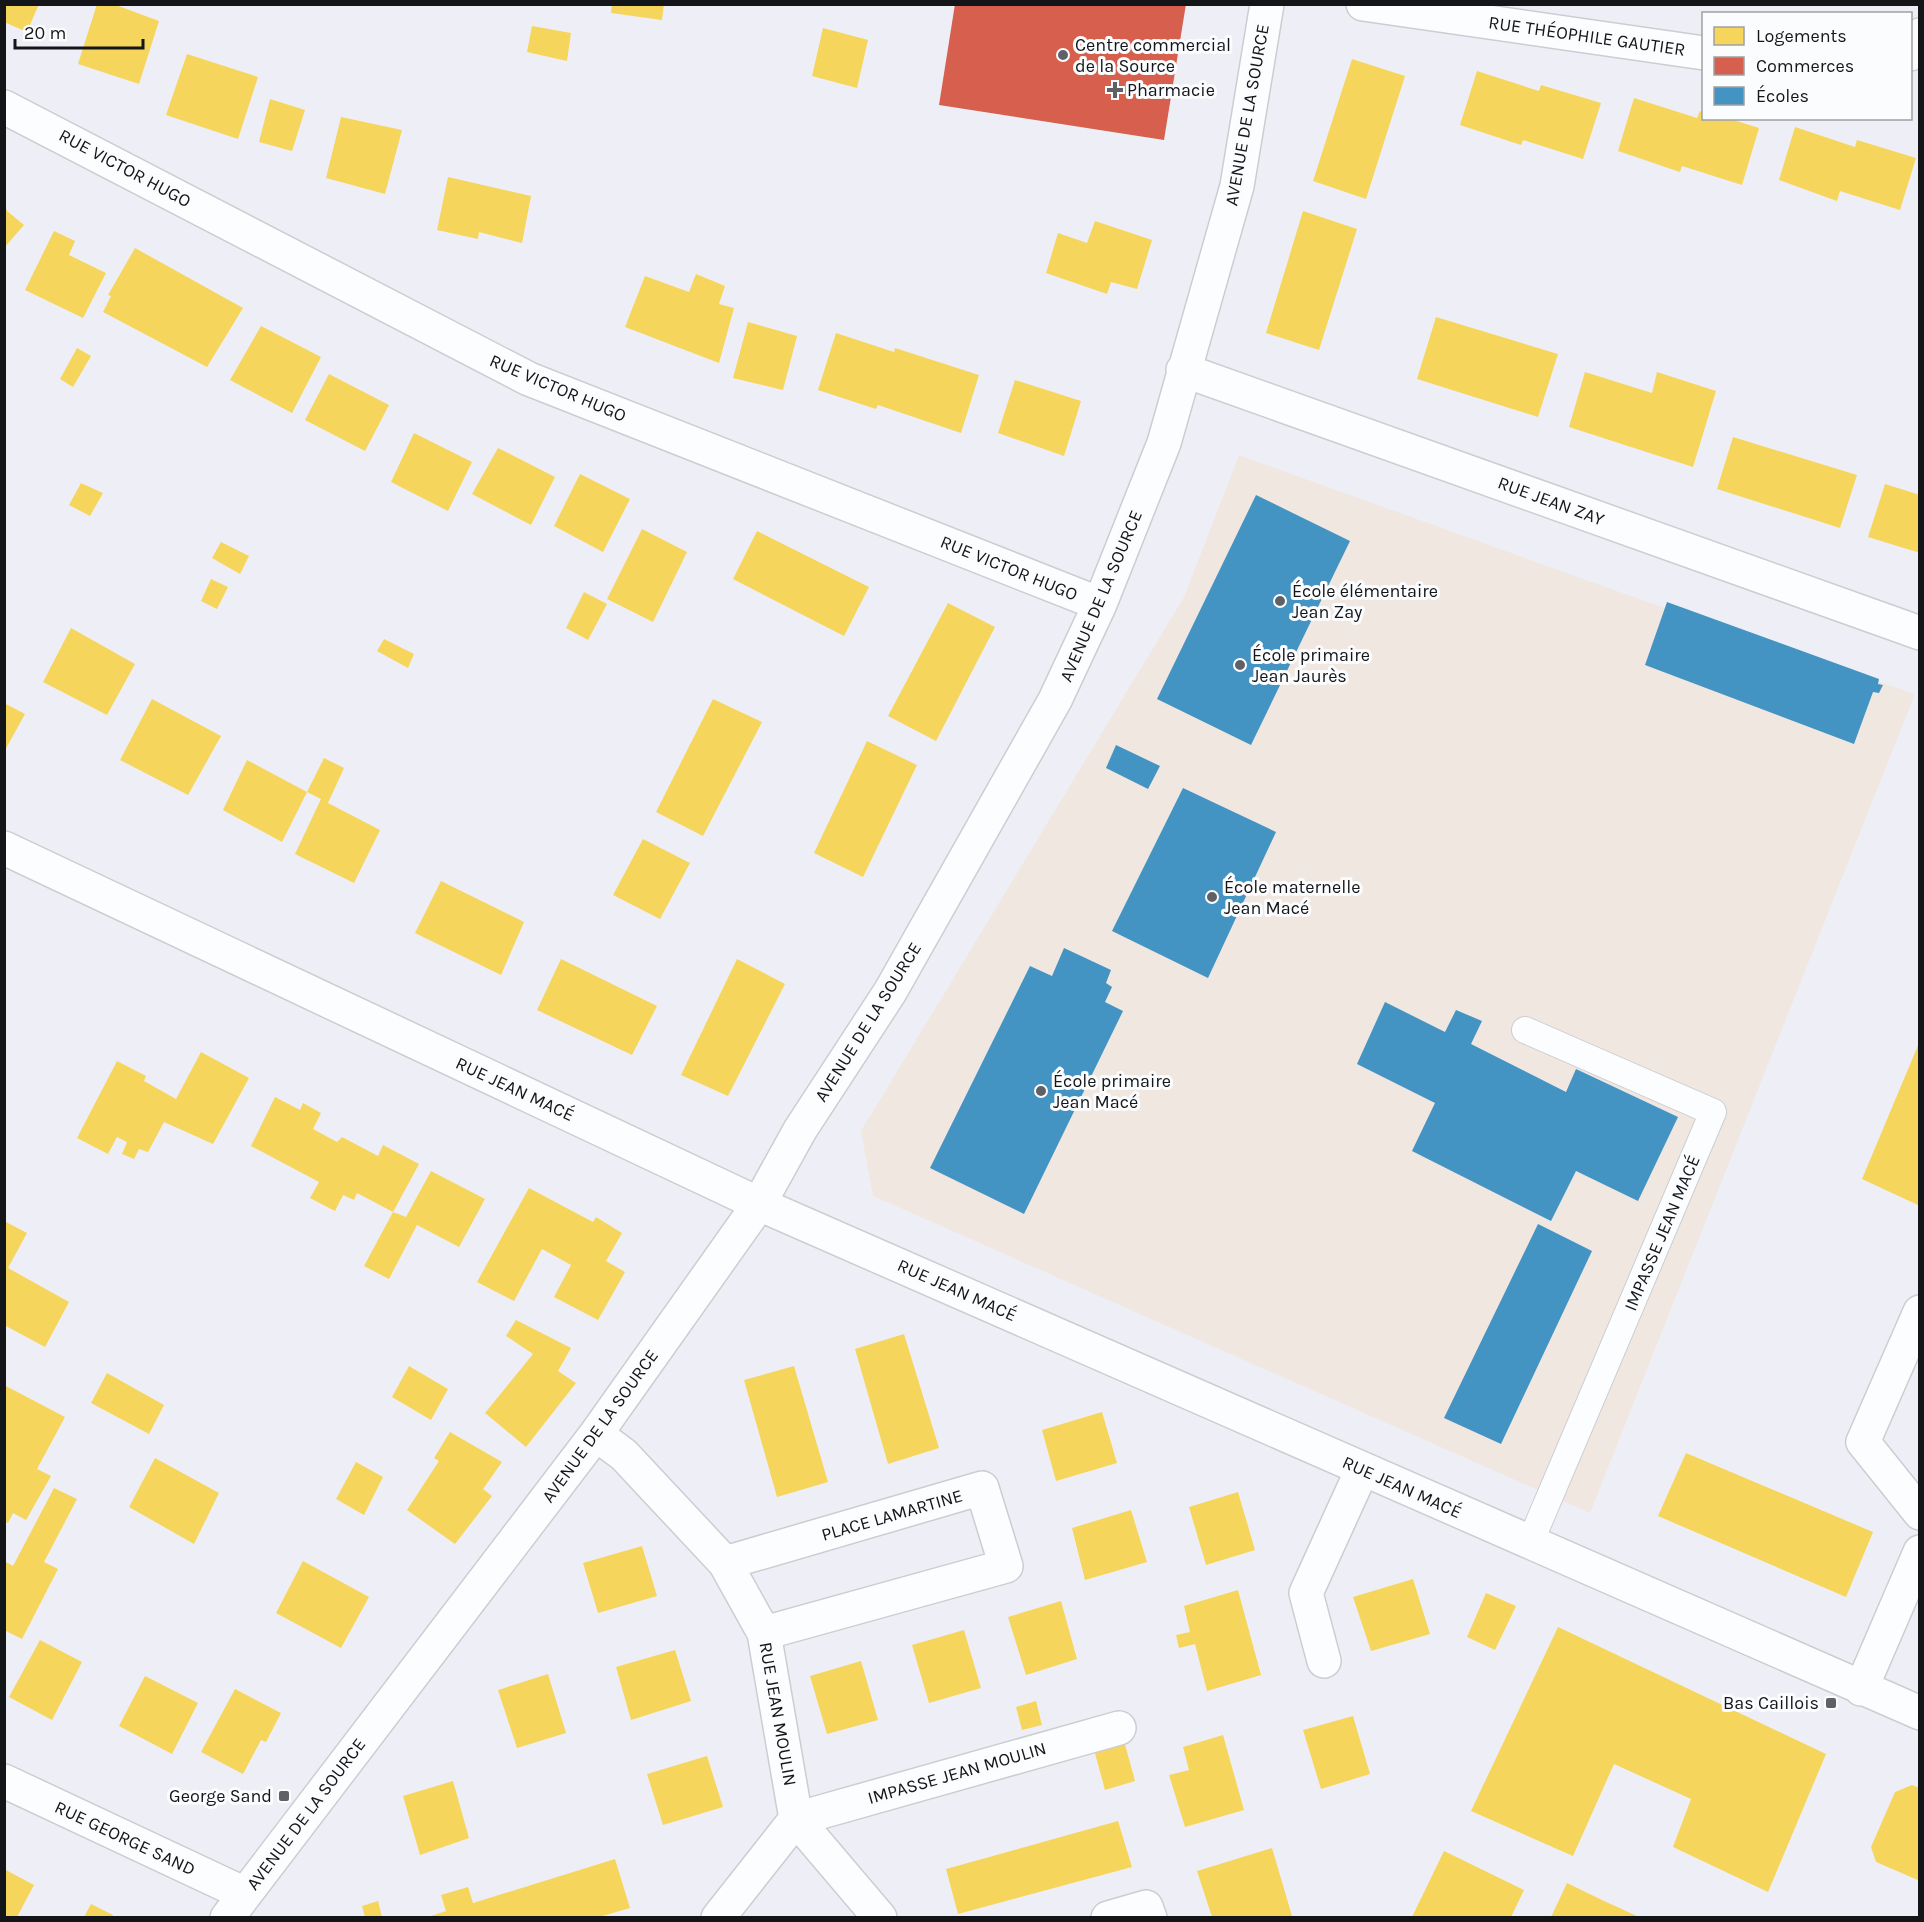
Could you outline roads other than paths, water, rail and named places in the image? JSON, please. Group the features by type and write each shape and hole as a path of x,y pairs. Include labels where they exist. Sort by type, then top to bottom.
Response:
{"street":[{"name":"AVENUE DE LA SOURCE","path":"236,1906 597,1434 759,1204 800,1130 902,971 1055,700 1100,604 1164,443 1183,369 1237,186 1267,4"},
{"name":"RUE THÉOPHILE GAUTIER","path":"1363,4 1702,53"},
{"path":"1912,53 1915,51 1920,35"},
{"name":"RUE VICTOR HUGO","path":"4,107 529,380 1100,604"},
{"name":"RUE JEAN ZAY","path":"1183,369 1920,633"},
{"name":"RUE JEAN MACÉ","path":"4,848 759,1204 1920,1713"},
{"path":"1920,1312 1863,1442 1920,1513"},
{"name":"RUE JEAN MOULIN","path":"597,1434 624,1455 725,1563 764,1633 796,1819"},
{"path":"1324,1661 1306,1593 1362,1470"},
{"name":"PLACE LAMARTINE","path":"725,1563 982,1488 1006,1566 764,1633"},
{"path":"1861,1689 1920,1552"},
{"name":"IMPASSE JEAN MOULIN","path":"796,1819 1119,1728"},
{"name":"RUE GEORGE SAND","path":"4,1781 236,1906"},
{"path":"718,1917 796,1819 880,1917"},
{"path":"1108,1917 1146,1907 1150,1917"}],"lane":[{"name":"IMPASSE JEAN MACÉ","path":"1525,1030 1713,1112 1530,1543"}],"place":[{"name":"Centre commercial de la Source","path":"1063,55"},
{"name":"Pharmacie","path":"1115,90"},
{"name":"École élémentaire Jean Zay","path":"1280,601"},
{"name":"École primaire Jean Jaurès","path":"1240,665"},
{"name":"École maternelle Jean Macé","path":"1212,897"},
{"name":"École primaire Jean Macé","path":"1041,1091"},
{"name":"Bas Caillois","path":"1831,1703"},
{"name":"George Sand","path":"284,1796"}]}
